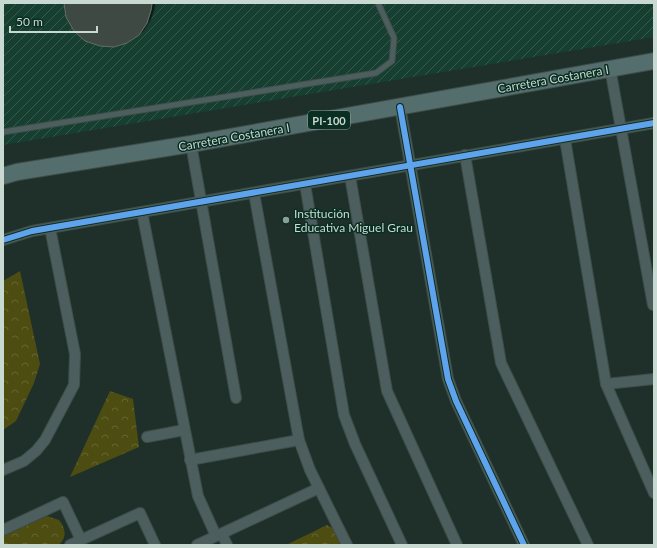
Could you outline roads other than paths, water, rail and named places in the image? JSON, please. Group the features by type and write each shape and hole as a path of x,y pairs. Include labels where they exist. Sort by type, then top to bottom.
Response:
{"main road":[{"name":"Carretera Costanera I","path":"3,176 17,172 191,144 654,61"}],"street":[{"path":"610,68 653,305"},
{"path":"400,107 409,165 448,379 456,401 524,545"},
{"path":"3,240 32,231 654,123"},
{"path":"565,139 606,384 654,493"},
{"path":"191,144 236,398"},
{"path":"465,155 501,363 588,545"},
{"path":"350,176 387,391 457,545"},
{"path":"305,184 344,414 355,444 402,545"},
{"path":"254,193 299,440 310,470 348,545"},
{"path":"142,212 198,496 219,535 227,545"},
{"path":"3,470 24,461 36,451 45,440 74,385 75,354 50,228"},
{"path":"606,384 654,379"},
{"path":"147,437 184,430"},
{"path":"190,460 299,440"},
{"path":"197,545 319,488"},
{"path":"3,530 63,502 81,540"},
{"path":"70,545 140,513 155,545"}],"lane":[{"path":"3,132 376,73 392,61 394,38 378,3"}],"place":[{"name":"Institución Educativa Miguel Grau","path":"286,220"}]}
